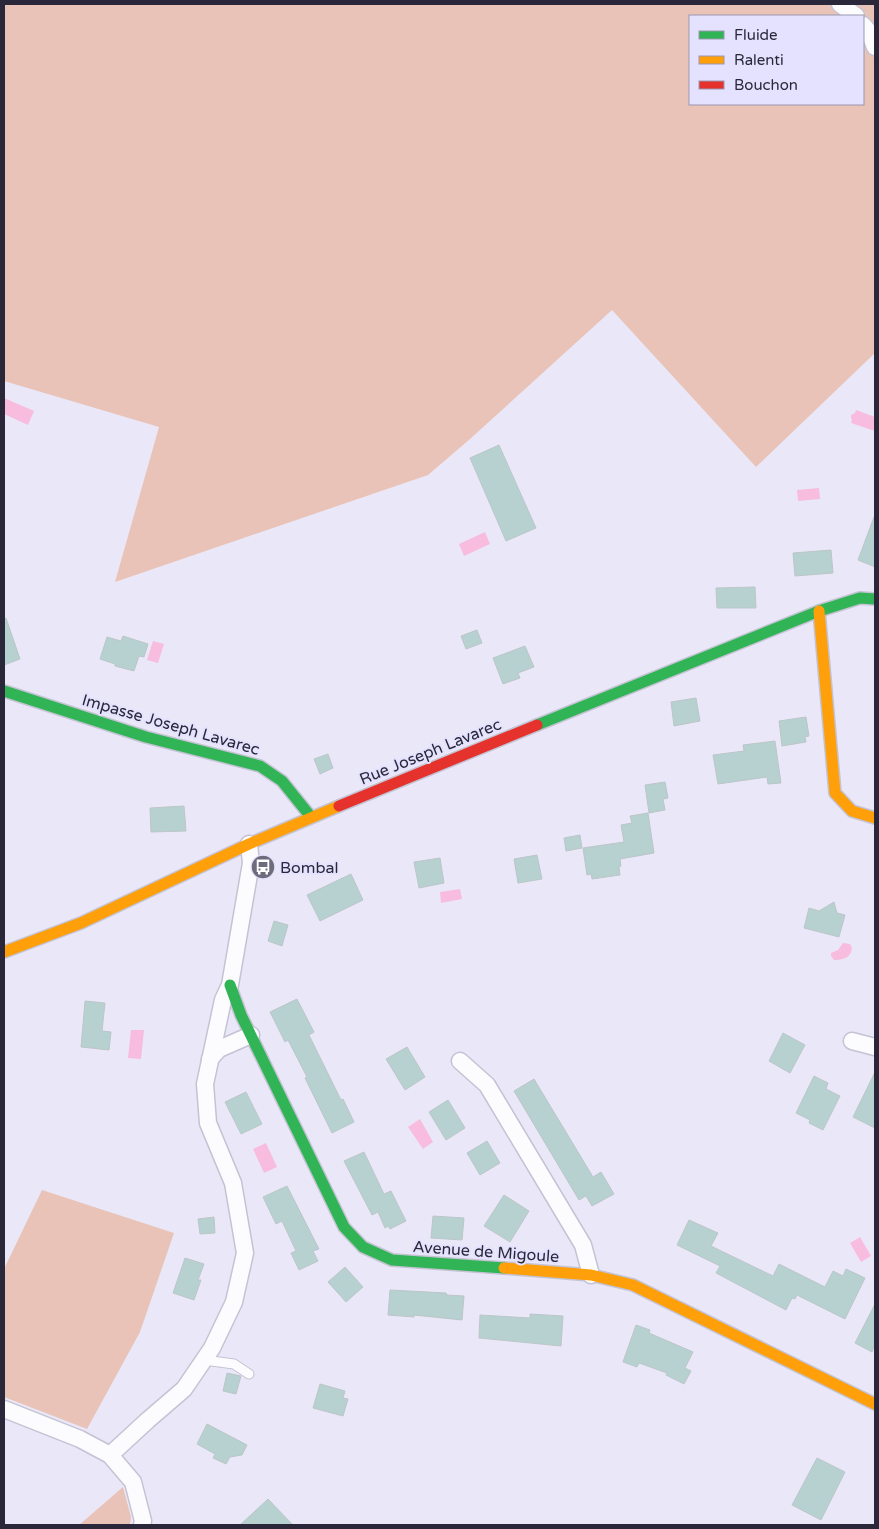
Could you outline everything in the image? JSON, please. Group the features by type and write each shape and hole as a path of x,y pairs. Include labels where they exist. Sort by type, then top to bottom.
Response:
{"street":[{"path":"840,4 854,15"},
{"path":"864,26 875,46"},
{"name":"Rue Joseph Lavarec","path":"4,952 81,923 311,817 819,611 860,598 875,599"},
{"path":"819,611 835,792 852,811 875,818"},
{"name":"Impasse Joseph Lavarec","path":"4,691 146,737 260,766 282,781 311,817"},
{"path":"110,1455 184,1389 212,1348 234,1302 245,1252 233,1183 208,1123 205,1084 223,1000 230,985 251,863 249,844"},
{"name":"Avenue de Migoule","path":"230,985 241,1015 344,1228 363,1247 392,1260 591,1275 633,1285 875,1404"},
{"path":"210,1059 219,1049 251,1035"},
{"path":"852,1041 875,1047"},
{"path":"460,1061 487,1085 583,1245 591,1275"},
{"path":"4,1409 80,1439 110,1455 133,1482 145,1524"}],"lane":[{"path":"204,1360 234,1364 249,1374"}],"shaded area":[{"path":"4,4 875,4 875,353 756,467 612,310 428,475 115,582 159,427 4,381"},
{"path":"4,398 34,411 28,425 4,414"},
{"path":"856,410 875,417 875,431 851,423 851,415"},
{"path":"819,488 820,499 798,501 797,490"},
{"path":"485,532 490,544 464,556 459,544"},
{"path":"153,641 164,644 158,663 147,660"},
{"path":"460,889 462,899 441,903 440,892"},
{"path":"843,943 850,944 852,948 850,954 843,959 834,960 831,953 838,950"},
{"path":"131,1030 144,1030 141,1059 128,1058"},
{"path":"420,1119 433,1142 423,1149 408,1127"},
{"path":"266,1143 277,1167 264,1173 253,1149"},
{"path":"42,1190 174,1233 140,1332 87,1429 4,1397 4,1269"},
{"path":"860,1237 871,1256 861,1262 850,1243"},
{"path":"123,1487 131,1517 130,1525 79,1525"}],"building":[{"path":"499,445 536,528 506,541 470,458"},
{"path":"875,517 875,567 858,560"},
{"path":"831,550 833,573 795,576 793,553"},
{"path":"755,587 756,608 717,608 716,588"},
{"path":"6,618 20,659 4,665 4,619"},
{"path":"477,630 482,643 466,649 461,636"},
{"path":"123,636 148,644 144,657 139,656 134,671 115,666 115,664 100,659 107,637 121,641"},
{"path":"525,646 534,667 518,673 520,678 503,684 493,658"},
{"path":"696,698 700,721 674,726 671,702"},
{"path":"806,717 809,736 805,737 806,742 782,746 779,721"},
{"path":"775,741 781,783 768,784 767,777 718,784 713,755 744,751 743,745"},
{"path":"328,754 333,768 320,774 314,759"},
{"path":"665,782 668,798 663,799 665,810 649,813 645,785"},
{"path":"184,806 186,831 151,832 150,808"},
{"path":"648,813 654,853 620,859 620,875 592,879 591,874 587,875 583,848 624,842 621,825 632,823 630,816"},
{"path":"580,835 582,848 566,851 564,838"},
{"path":"537,855 542,879 518,883 514,859"},
{"path":"440,858 444,883 419,888 414,862"},
{"path":"351,874 363,900 320,921 307,895"},
{"path":"834,902 837,913 845,915 839,937 804,928 809,908 819,911"},
{"path":"274,921 288,925 282,946 268,941"},
{"path":"297,999 314,1032 309,1035 354,1122 332,1133 305,1078 307,1077 288,1040 285,1042 270,1012"},
{"path":"85,1001 105,1003 102,1031 111,1032 109,1050 81,1047"},
{"path":"783,1033 805,1045 790,1073 769,1061"},
{"path":"407,1047 425,1077 405,1090 386,1059"},
{"path":"875,1072 875,1128 853,1117"},
{"path":"814,1076 828,1083 826,1089 840,1096 823,1130 809,1123 810,1120 796,1113"},
{"path":"534,1079 593,1177 601,1172 614,1194 592,1206 586,1196 579,1200 514,1091"},
{"path":"246,1092 262,1124 241,1134 225,1102"},
{"path":"448,1100 465,1128 446,1140 429,1112"},
{"path":"487,1141 500,1163 480,1175 467,1153"},
{"path":"364,1152 384,1194 391,1191 406,1221 390,1229 388,1226 385,1228 378,1212 372,1215 344,1161"},
{"path":"287,1186 319,1249 313,1251 318,1261 299,1270 291,1253 296,1251 282,1221 276,1224 263,1197"},
{"path":"504,1195 529,1211 510,1242 484,1226"},
{"path":"433,1216 464,1218 462,1240 431,1238"},
{"path":"214,1217 215,1233 200,1234 198,1219"},
{"path":"689,1220 718,1233 711,1246 773,1276 779,1264 825,1287 833,1271 843,1276 846,1269 865,1278 845,1319 797,1295 795,1299 792,1298 786,1310 716,1273 720,1266 677,1245"},
{"path":"185,1258 204,1264 194,1300 173,1293"},
{"path":"345,1267 363,1287 346,1302 328,1282"},
{"path":"390,1290 446,1293 447,1295 464,1296 462,1320 414,1315 414,1317 388,1315"},
{"path":"875,1304 875,1344 872,1352 855,1343"},
{"path":"530,1314 563,1316 561,1346 479,1338 480,1315 530,1318"},
{"path":"636,1325 650,1330 649,1333 693,1352 685,1368 691,1371 684,1384 666,1375 667,1373 639,1363 637,1367 623,1362"},
{"path":"227,1373 241,1376 236,1394 223,1391"},
{"path":"320,1384 345,1391 343,1398 348,1399 343,1416 313,1408"},
{"path":"207,1424 247,1445 242,1455 230,1457 226,1464 213,1458 215,1454 197,1444"},
{"path":"817,1458 845,1472 821,1520 792,1505"},
{"path":"268,1499 293,1525 240,1525"}],"traffic: fast":[{"path":"537,725 819,611 860,598 875,599"},
{"path":"4,691 146,737 260,766 282,781 311,817"},
{"path":"230,985 241,1015 344,1227 363,1247 392,1260 504,1268"}],"traffic: slow":[{"path":"819,611 835,793 852,811 875,818"},
{"path":"4,952 81,923 249,844 339,806"},
{"path":"504,1268 591,1275 633,1285 875,1404"}],"traffic: jam":[{"path":"339,806 537,725"}],"place":[{"name":"Bombal","path":"263,867"}]}
